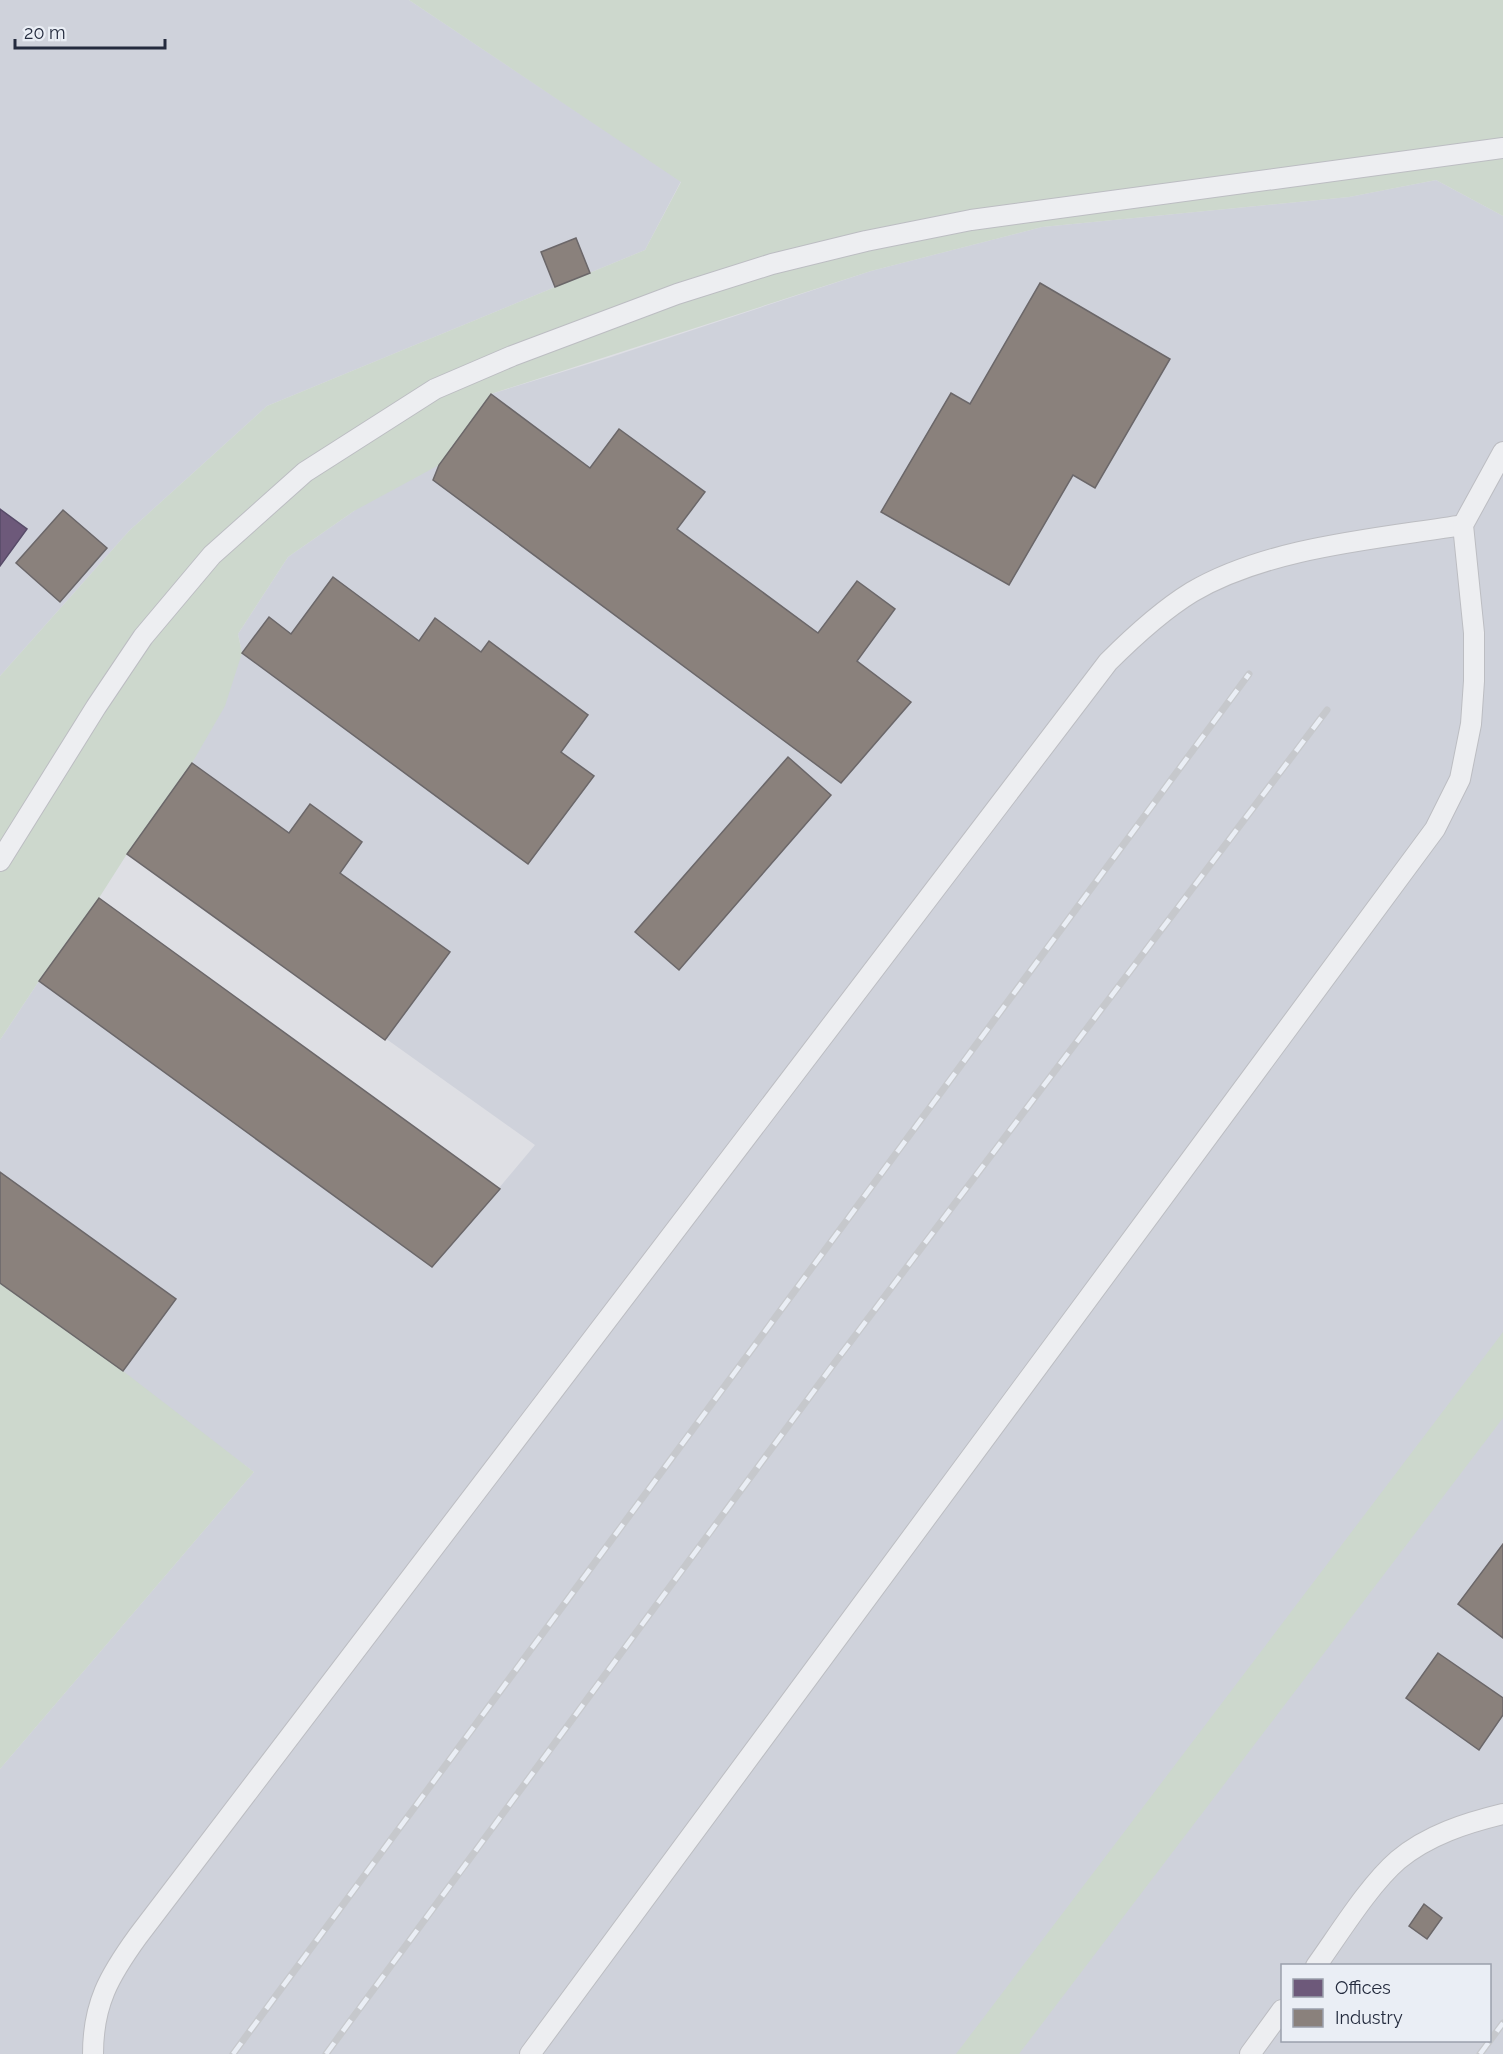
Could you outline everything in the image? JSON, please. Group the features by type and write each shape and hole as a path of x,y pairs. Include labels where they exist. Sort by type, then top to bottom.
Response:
{"lane":[{"path":"0,861 96,707 143,637 212,555 304,472 435,389 522,352 677,294 772,264 866,241 971,220 1503,148"},
{"path":"530,2054 1435,829 1460,779 1471,724 1474,633 1463,525 1503,452"},
{"path":"93,2054 93,2035 99,2003 116,1967 1108,662 1145,626 1192,592 1242,568 1301,552 1463,525"},
{"path":"1317,1964 1379,1880 1398,1861 1420,1845 1448,1831 1474,1821 1503,1814"},
{"path":"1250,2054 1281,2011"}],"shaded area":[{"path":"0,0 409,0 681,181 645,250 267,406 129,531 0,676"},
{"path":"409,0 1503,0 1503,216 1436,180 1349,197 1042,227 871,271 491,394 439,465 354,511 288,557 238,634 242,653 225,706 192,763 0,1040 0,676 129,531 267,406 645,250 681,182"},
{"path":"1436,180 1503,216 1503,2054 0,2054 0,1769 254,1472 0,1284 0,1040 99,898 499,1188 535,1145 127,854 192,763 242,653 238,634 288,557 354,511 491,394 871,271 1042,227 1349,197"},
{"path":"0,1283 123,1371 254,1472 0,1769"},
{"path":"1503,1332 1503,1418 1019,2054 956,2054"}],"building: Offices":[{"path":"0,509 27,529 0,566"}],"building: Industry":[{"path":"576,238 590,273 555,287 541,252"},
{"path":"1040,283 1170,359 1095,488 1073,475 1009,585 881,512 951,393 970,404"},
{"path":"491,394 590,468 619,429 705,492 677,529 818,633 857,581 895,609 857,661 911,702 841,783 433,480 439,465"},
{"path":"63,510 107,548 60,602 16,563"},
{"path":"333,577 419,641 435,618 481,652 489,641 588,715 561,752 594,776 528,864 242,653 269,617 291,634"},
{"path":"788,757 831,795 679,970 635,932"},
{"path":"192,763 289,833 310,804 362,842 340,873 450,952 385,1040 127,854"},
{"path":"99,898 500,1189 432,1267 39,981"},
{"path":"0,1172 176,1299 123,1371 0,1283"},
{"path":"1503,1544 1503,1638 1458,1604"},
{"path":"1438,1653 1503,1698 1503,1715 1479,1750 1406,1698"},
{"path":"1424,1904 1442,1918 1427,1939 1409,1926"}],"railway":[{"path":"233,2054 1249,674"},
{"path":"326,2054 833,1365 1327,710"},
{"path":"1491,2039 1503,2023"},
{"path":"1480,2054 1489,2042"}]}
